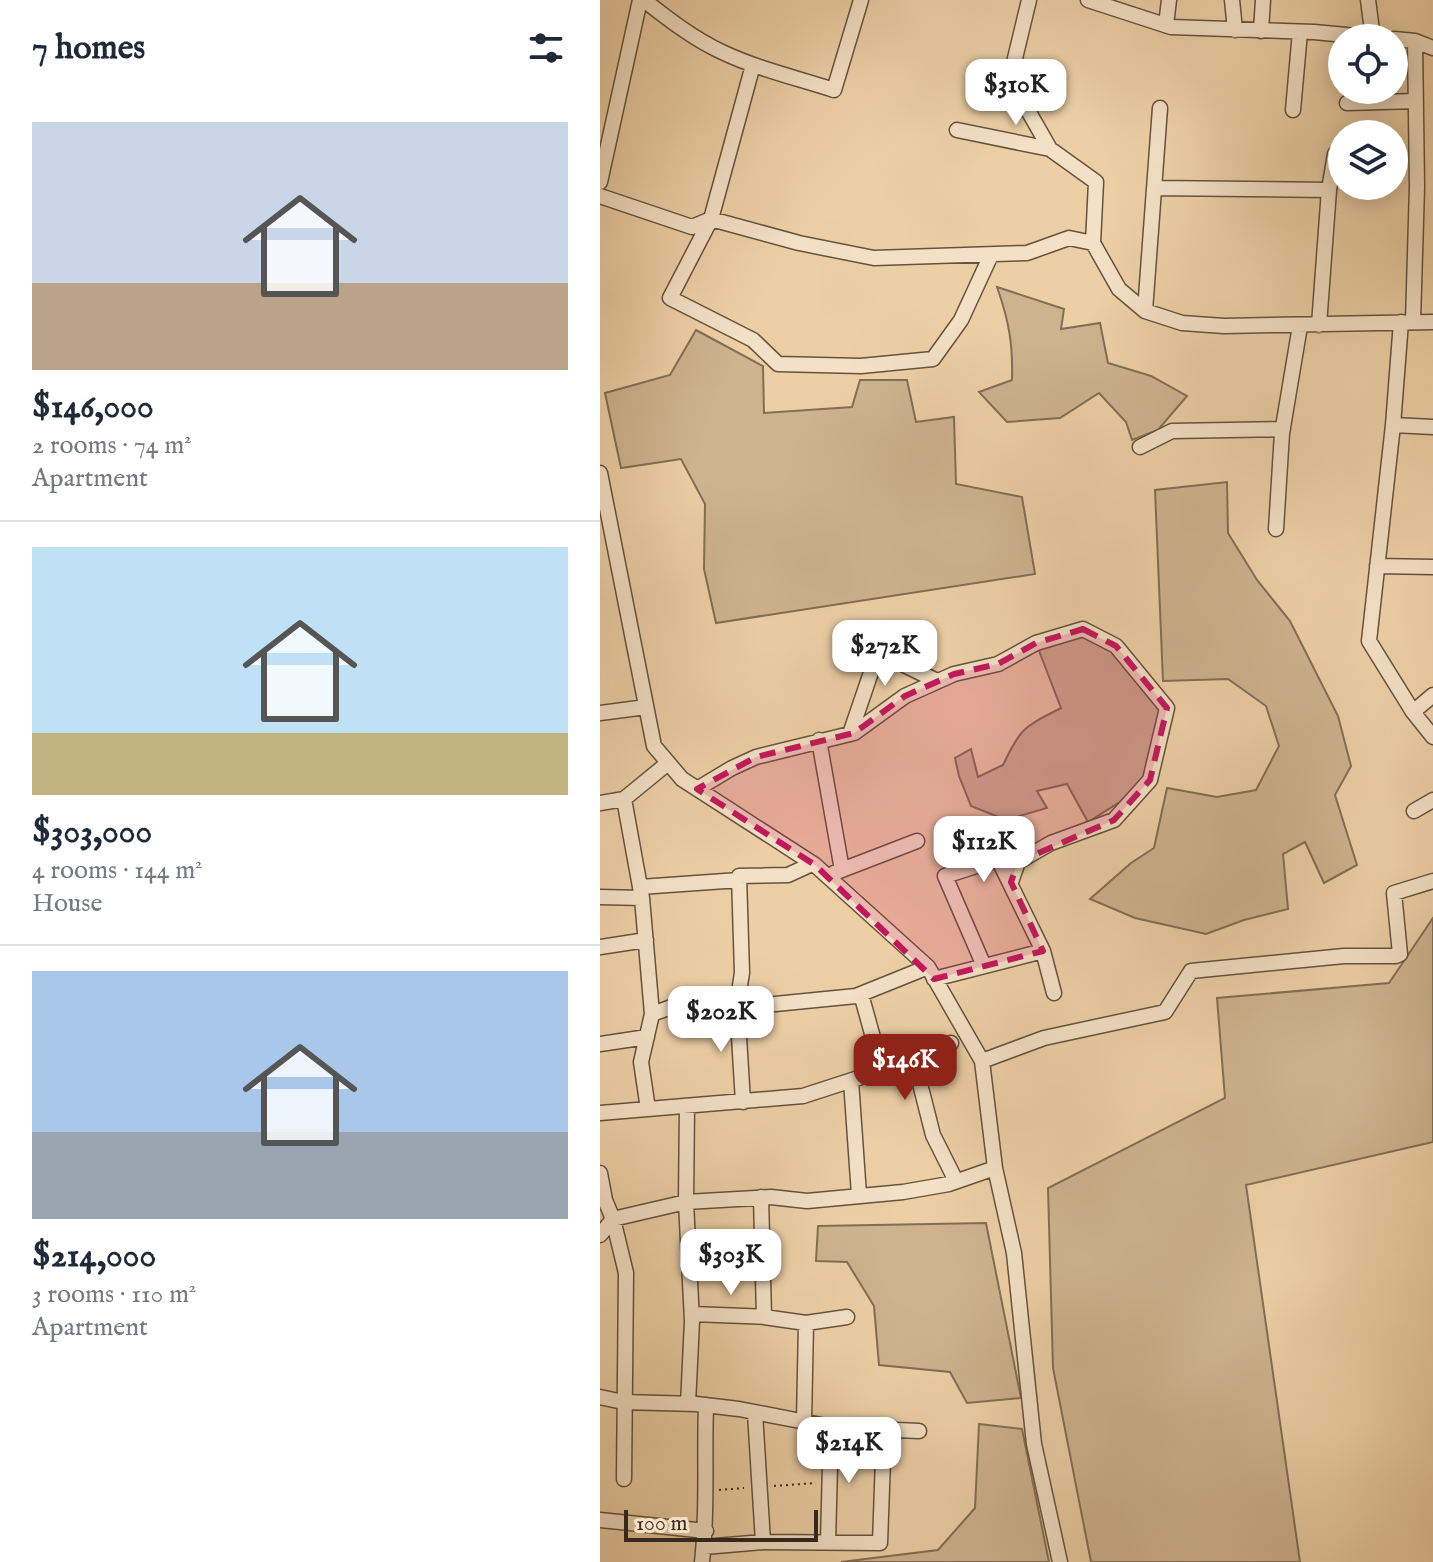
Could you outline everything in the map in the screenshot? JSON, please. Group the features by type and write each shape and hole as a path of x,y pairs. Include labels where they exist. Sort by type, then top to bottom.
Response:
{"street":[{"path":"600,182 604,149 642,0 719,51 834,90 861,0"},
{"path":"1029,0 1010,79 1050,149"},
{"path":"1088,0 1110,4 1166,25 1328,34"},
{"path":"1166,25 1169,0"},
{"path":"1232,0 1235,30"},
{"path":"1261,31 1263,0"},
{"path":"1368,0 1373,24"},
{"path":"1293,110 1300,32"},
{"path":"1408,40 1433,48"},
{"path":"1415,41 1417,187 1407,322 1369,641 1413,712 1433,737"},
{"path":"753,65 711,219 670,298 753,340 778,364 861,366 933,359 961,320 991,255"},
{"path":"1408,101 1416,101"},
{"path":"1145,311 1160,108"},
{"path":"957,130 1050,149 1096,182 1093,243 1119,289 1145,311 1182,323 1224,326 1433,322"},
{"path":"1154,188 1328,190"},
{"path":"600,196 692,227 711,219 799,243 874,258 1027,253 1069,238 1093,243"},
{"path":"1319,325 1328,200"},
{"path":"1276,529 1283,429 1300,326"},
{"path":"1393,425 1433,427"},
{"path":"1140,447 1172,431 1283,429"},
{"path":"600,473 654,746 682,779 827,876 931,973 982,1061 995,1168 1014,1253 1034,1444 1060,1562"},
{"path":"1377,566 1433,567"},
{"path":"697,789 756,757 850,734 905,696 937,681 998,664 1036,643 1083,629 1116,646 1167,708 1150,780 1114,820 1051,843 1018,862 1011,882"},
{"path":"850,734 878,652 937,681"},
{"path":"1413,712 1433,695"},
{"path":"600,713 646,707"},
{"path":"819,740 842,870"},
{"path":"600,803 624,799 668,763"},
{"path":"624,799 641,892 652,1014 641,1062 648,1109"},
{"path":"1414,811 1433,800"},
{"path":"827,876 917,841"},
{"path":"984,966 945,876 998,859 1043,951 1054,993"},
{"path":"743,1102 737,1004 742,973 739,876 788,875 812,864"},
{"path":"600,897 739,880"},
{"path":"982,1061 1044,1038 1165,1012 1191,971 1344,956 1396,956 1400,954 1394,893 1433,881"},
{"path":"600,947 646,940"},
{"path":"652,1014 674,1006 765,1005 861,994 931,973 984,966 1043,951"},
{"path":"861,994 882,1070"},
{"path":"600,1044 647,1037"},
{"path":"600,1113 803,1096 914,1060 951,1043"},
{"path":"914,1060 933,1135 956,1181"},
{"path":"851,1081 859,1195"},
{"path":"687,1106 686,1202 692,1314 688,1404"},
{"path":"600,1235 613,1219 686,1202 761,1197 807,1201 903,1192 956,1181 995,1168"},
{"path":"600,1173 626,1273 624,1479"},
{"path":"761,1197 764,1317 768,1317"},
{"path":"689,1256 762,1252"},
{"path":"692,1314 768,1317 806,1323 847,1317"},
{"path":"804,1421 806,1323"},
{"path":"600,1397 623,1402 706,1405 831,1427 919,1431"},
{"path":"706,1405 706,1531 703,1554 763,1542 880,1543 884,1431"},
{"path":"755,1413 763,1542"},
{"path":"828,1542 831,1427"},
{"path":"600,1520 706,1531"}],"highlighted area":[{"path":"1083,629 1116,646 1167,708 1150,780 1114,820 1018,862 1011,882 1043,951 934,979 815,865 697,789 756,757 854,733 905,696 954,674 998,664 1036,643"}],"shaded area":[{"path":"997,287 1064,309 1061,329 1100,323 1108,363 1151,376 1187,396 1158,430 1132,440 1126,422 1099,393 1060,418 1007,422 979,392 1012,380 1009,333"},
{"path":"696,330 763,366 764,413 852,407 860,380 907,380 916,422 954,417 956,484 1022,497 1035,574 716,623 704,569 705,504 681,459 621,468 605,393 670,375"},
{"path":"1227,482 1228,533 1257,580 1290,621 1338,716 1351,766 1335,795 1357,865 1324,883 1305,842 1283,854 1288,909 1206,934 1135,918 1090,899 1131,863 1154,848 1167,788 1217,797 1256,790 1279,746 1266,706 1228,679 1163,681 1155,490"},
{"path":"1083,629 1116,646 1167,708 1145,786 1088,822 1067,784 1037,791 1047,808 1006,820 971,806 955,758 971,749 978,777 1003,765 1025,729 1061,708 1036,643"},
{"path":"1433,918 1433,1142 1246,1185 1300,1562 1091,1562 1053,1368 1048,1188 1225,1098 1217,998 1389,983"},
{"path":"986,1223 1021,1398 967,1403 950,1372 879,1365 874,1306 847,1262 816,1261 818,1226"},
{"path":"979,1424 1022,1429 1049,1562 841,1562 938,1550 975,1508"}]}
